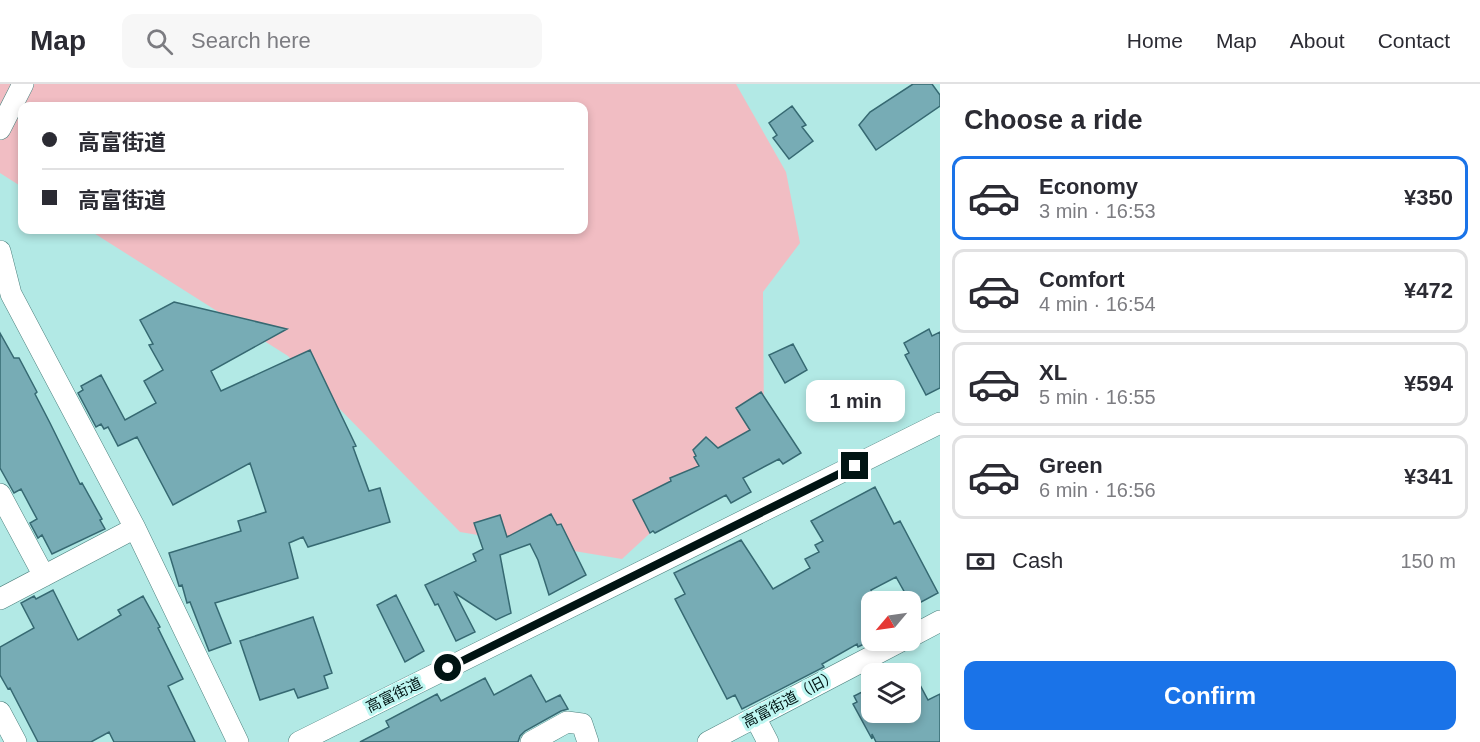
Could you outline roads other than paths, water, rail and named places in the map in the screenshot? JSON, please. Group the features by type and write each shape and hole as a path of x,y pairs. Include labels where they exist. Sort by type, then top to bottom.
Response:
{"street":[{"path":"0,129 23,84"},
{"path":"0,251 5,295 135,528 238,742"},
{"name":"高富街道","path":"299,742 940,423"},
{"path":"0,494 44,576"},
{"path":"0,599 135,528"},
{"path":"921,631 940,621"},
{"name":"高富街道（旧）","path":"708,742 882,651"},
{"path":"0,712 16,742"},
{"path":"755,717 768,742"},
{"path":"531,742 567,723 582,724 588,742"}]}
